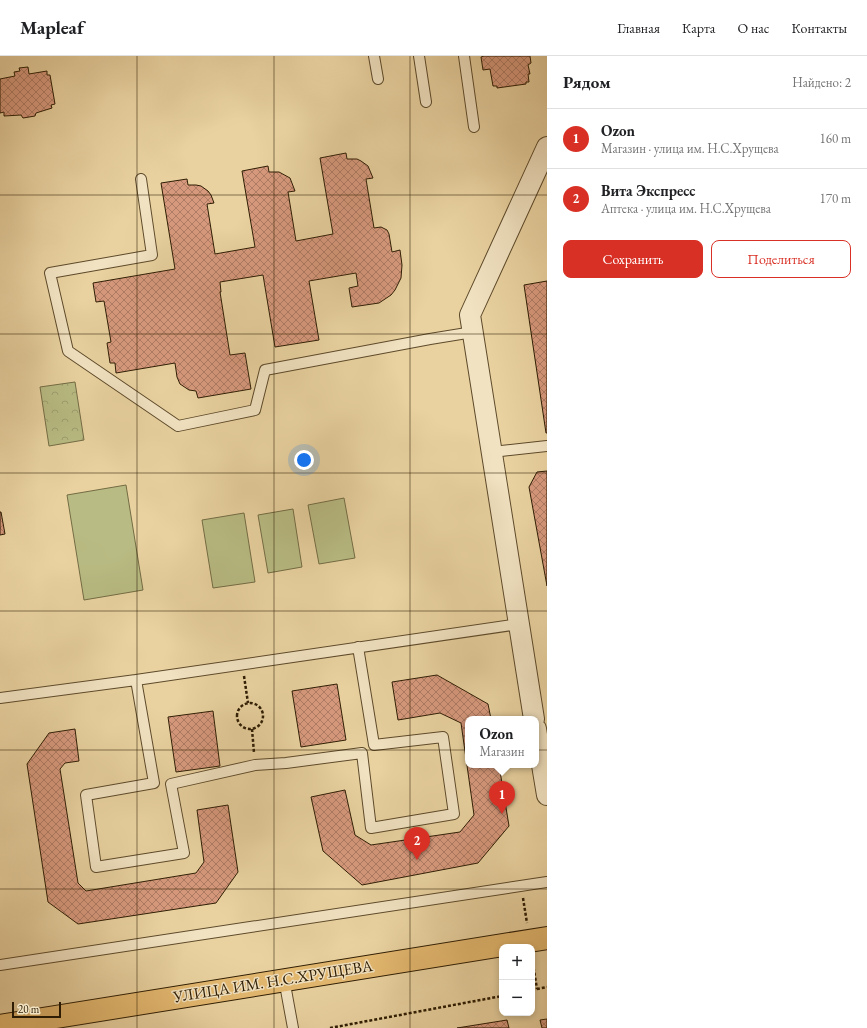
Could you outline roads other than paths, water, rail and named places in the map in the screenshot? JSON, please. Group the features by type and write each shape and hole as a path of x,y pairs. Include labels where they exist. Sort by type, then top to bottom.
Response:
{"main road":[{"name":"УЛИЦА ИМ. Н.С.ХРУЩЕВА","path":"13,1025 284,979 536,945"}],"street":[{"path":"533,716 470,315 547,147"},
{"path":"539,747 547,795"}],"lane":[{"path":"374,56 378,79"},
{"path":"419,56 426,102"},
{"path":"464,56 474,127"},
{"path":"141,180 152,255 50,273 68,351 178,426 255,410 265,370 473,332"},
{"path":"492,452 547,446"},
{"path":"0,698 136,680 518,624"},
{"path":"358,648 374,745"},
{"path":"136,680 154,783"},
{"path":"171,784 184,853 96,867 86,795 154,783 171,784 256,765 286,763 362,753 374,745 443,736 454,814 371,828 362,753"},
{"path":"0,965 547,882"},
{"path":"284,979 293,1028"}],"place":[{"name":"Ozon","path":"502,814"},
{"name":"Вита Экспресс","path":"417,860"}]}
